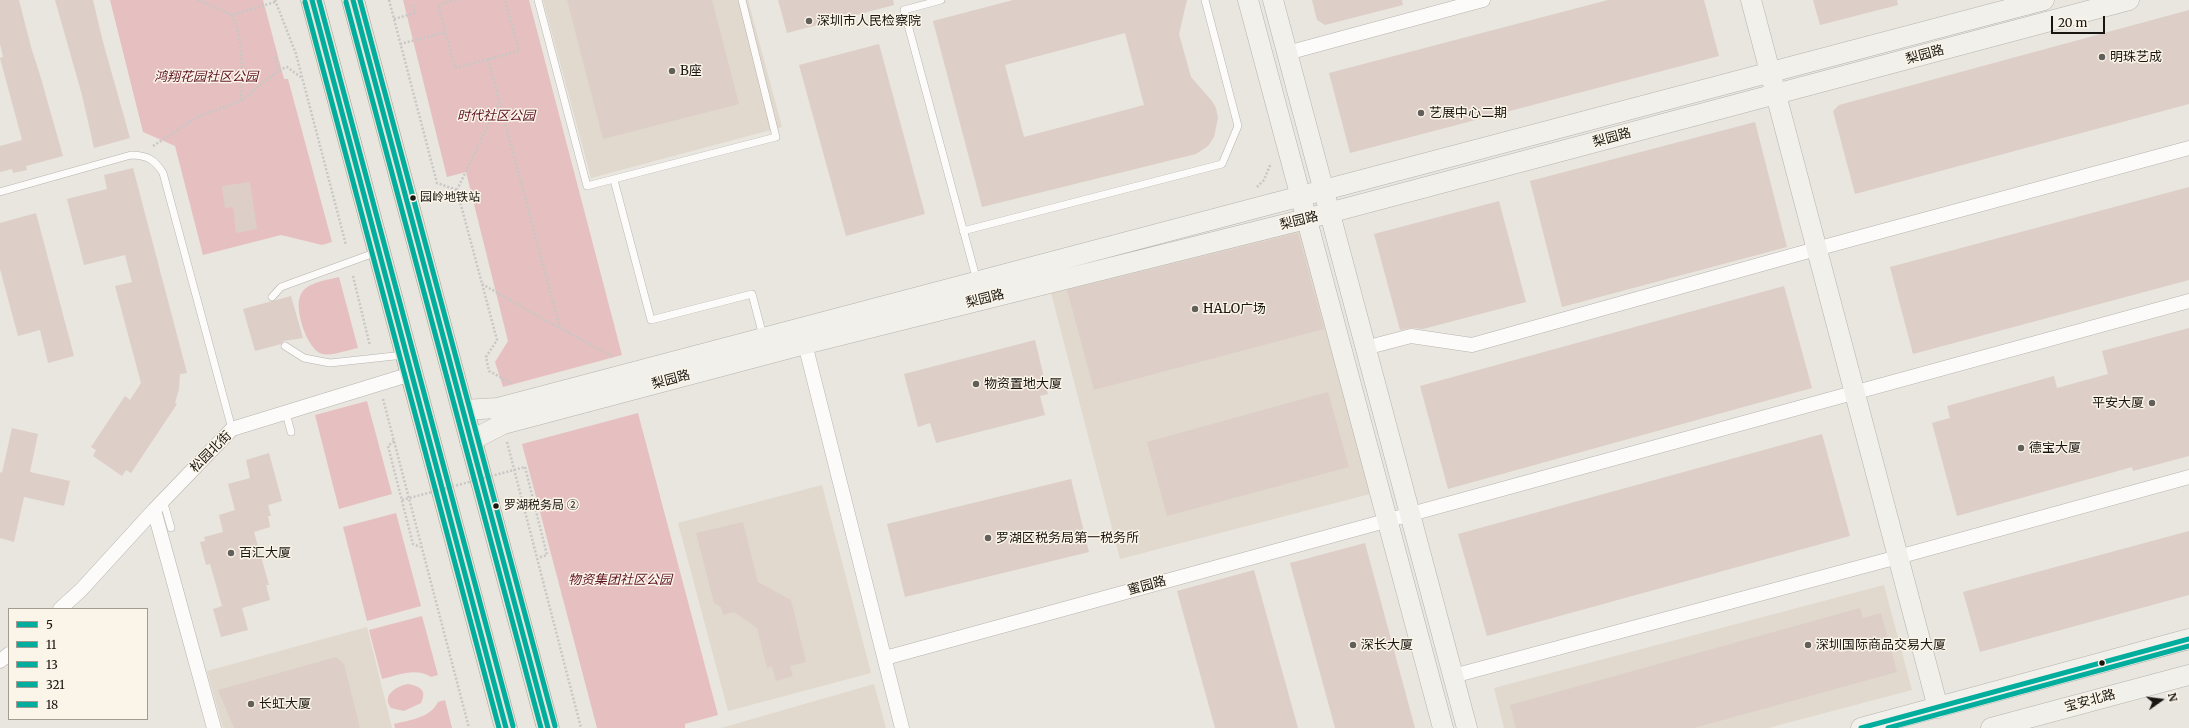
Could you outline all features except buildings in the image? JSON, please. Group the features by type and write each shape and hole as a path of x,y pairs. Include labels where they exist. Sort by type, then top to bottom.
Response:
{"main road":[{"path":"312,0 506,728"},
{"path":"353,0 548,728"}],"street":[{"path":"1248,0 1443,728"},
{"path":"1273,0 1322,191 1366,348 1467,728"},
{"path":"1287,53 1483,0"},
{"path":"1751,0 1938,708"},
{"name":"梨园路","path":"470,441 503,424 803,336 977,281 2044,0"},
{"name":"梨园路","path":"463,410 498,408 764,338 803,336 1306,219 2129,0"},
{"path":"1366,348 1411,336 1472,345 1816,249 2189,148"},
{"name":"蜜园路","path":"885,658 1409,513 2189,301"},
{"path":"803,336 902,728"},
{"name":"松园北街","path":"61,608 81,590 158,505 232,429 286,413 409,364"},
{"path":"1453,676 1898,557 2189,477"},
{"path":"158,505 207,683 214,728"},
{"path":"1861,728 2189,640"},
{"path":"0,661 8,655"},
{"name":"宝安北路","path":"1990,728 2189,674"}],"lane":[{"path":"538,0 587,186 776,136 742,0"},
{"path":"941,0 904,10 977,281"},
{"path":"963,231 1222,164 1238,126 1205,0"},
{"path":"0,192 132,156 140,155 149,158 157,164 163,173 232,429"},
{"path":"614,180 651,320 752,294 764,338"},
{"path":"272,297 281,287 379,251"},
{"path":"285,346 304,358 330,363 409,364"},
{"path":"286,413 291,432"},
{"path":"158,505 171,528"}],"path":[{"path":"198,0 232,14 275,1 296,54 346,245"},
{"path":"389,0 437,183 457,190"},
{"path":"456,0 438,5 455,68 519,51 505,0"},
{"path":"394,19 415,13 413,4"},
{"path":"232,14 238,29 242,64 240,101"},
{"path":"400,44 446,32"},
{"path":"275,57 279,70"},
{"path":"488,59 560,328"},
{"path":"140,155 199,116 240,101 279,70 287,67 302,79"},
{"path":"489,371 486,357 497,340 457,190 499,101"},
{"path":"353,276 370,347"},
{"path":"482,284 619,360"},
{"path":"381,393 420,547 469,728"},
{"path":"394,441 388,446 413,544 420,547"},
{"path":"507,442 581,728"},
{"path":"402,500 525,467 547,555 538,558"}],"shaded area":[{"path":"543,0 748,0 782,127 591,178"},
{"path":"1301,224 1370,494 1120,559 1050,289"},
{"path":"822,485 871,673 728,711 678,523"},
{"name":"深圳国际商品交易大厦","path":"1884,585 1912,690 1768,728 1504,728 1494,688"},
{"path":"367,627 392,728 223,728 207,671"},
{"path":"874,684 886,728 721,728"}],"green space":[{"name":"鸿翔花园社区公园","path":"110,0 263,0 284,79 288,79 332,242 322,245 281,235 203,255 175,146 143,132"},
{"name":"时代社区公园","path":"403,0 529,0 622,355 503,387 495,362 508,341 466,172 447,177"},
{"path":"339,277 358,348 336,354 322,354 316,351 307,337 300,318 299,300 304,290 313,284"},
{"path":"367,401 392,494 339,509 315,415"},
{"name":"物资集团社区公园","path":"638,413 718,715 685,724 685,728 597,728 522,444"},
{"path":"396,513 421,606 367,621 343,527"},
{"path":"422,616 438,675 431,677 425,674 413,672 382,679 369,630"},
{"path":"408,684 416,686 422,690 423,699 421,703 404,711 391,708 388,703 389,695 395,689"},
{"path":"445,700 452,728 395,728 394,724 419,718 430,712 438,702"}],"transit line":[{"name":"5","path":"312,0 506,728"},
{"name":"13","path":"319,0 513,726"},
{"name":"5","path":"353,0 548,728"},
{"name":"13","path":"360,0 555,726"},
{"name":"11","path":"305,2 499,728"},
{"name":"11","path":"346,2 541,728"},
{"name":"321","path":"1861,728 2189,639"},
{"name":"18","path":"1888,728 2189,646"}],"place":[{"name":"深圳市人民检察院","path":"809,21"},
{"name":"明珠艺成","path":"2102,57"},
{"name":"B座","path":"672,71"},
{"name":"艺展中心二期","path":"1421,113"},
{"name":"园岭地铁站","path":"413,198"},
{"name":"HALO广场","path":"1195,309"},
{"name":"物资置地大厦","path":"976,384"},
{"name":"平安大厦","path":"2152,403"},
{"name":"德宝大厦","path":"2021,448"},
{"name":"罗湖税务局 ②","path":"496,506"},
{"name":"罗湖区税务局第一税务所","path":"988,538"},
{"name":"百汇大厦","path":"231,553"},
{"name":"深长大厦","path":"1353,645"},
{"name":"深圳国际商品交易大厦","path":"1808,645"},
{"name":"长虹大厦","path":"251,704"}]}
